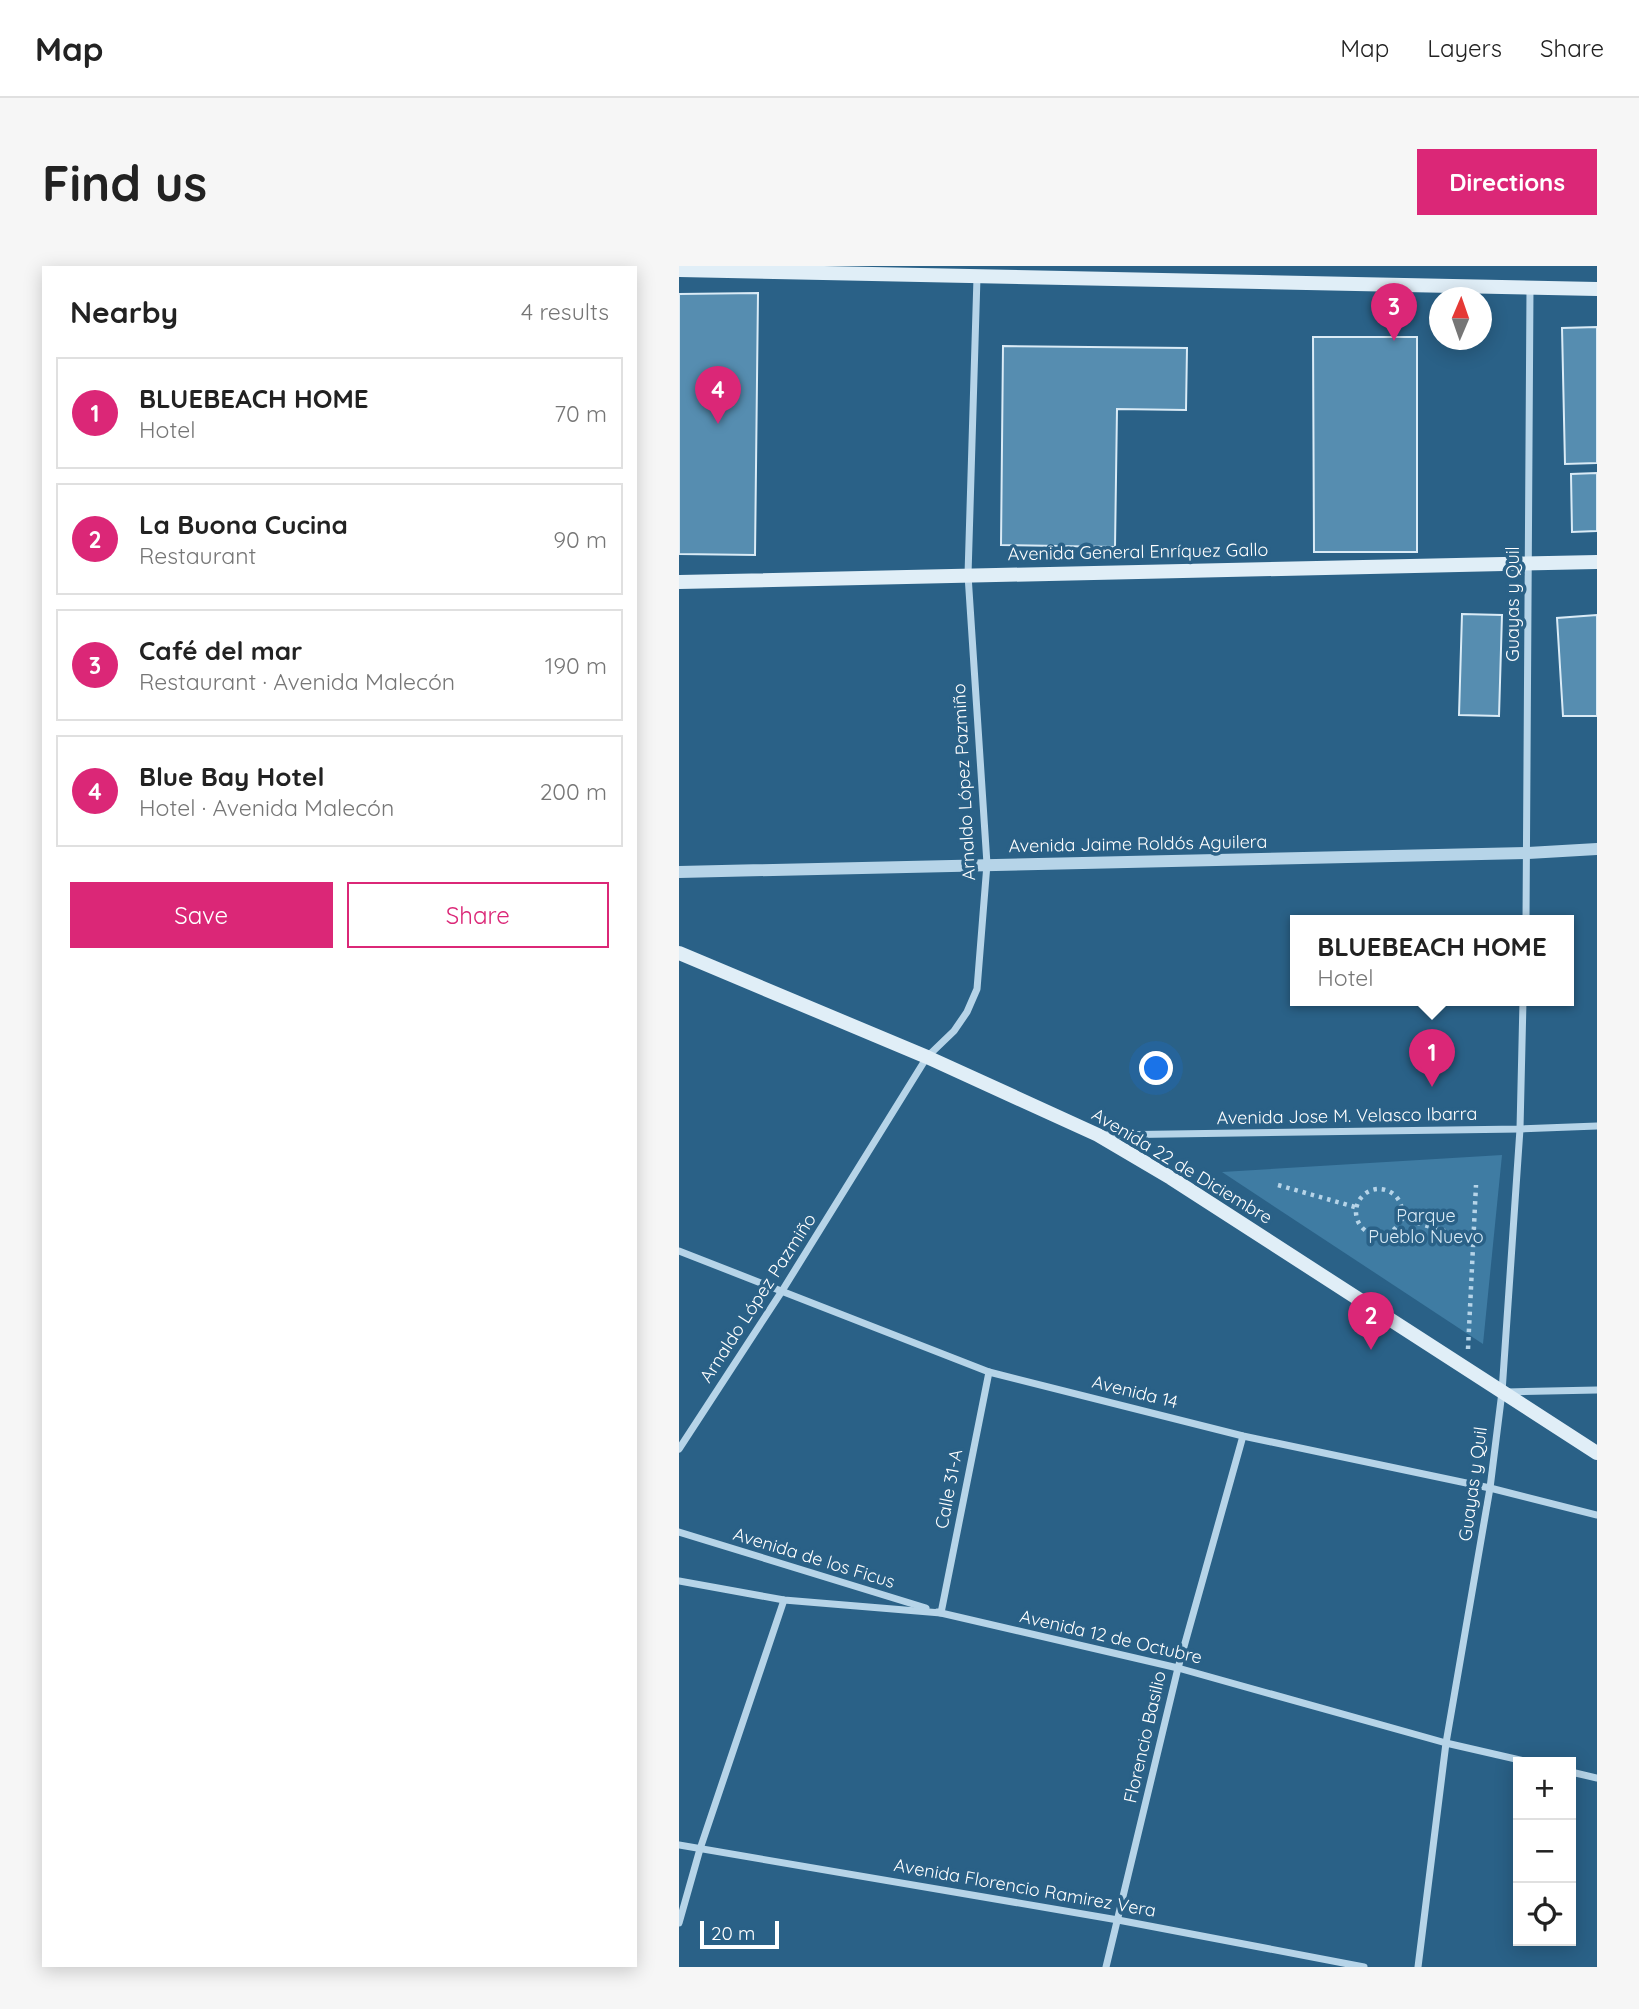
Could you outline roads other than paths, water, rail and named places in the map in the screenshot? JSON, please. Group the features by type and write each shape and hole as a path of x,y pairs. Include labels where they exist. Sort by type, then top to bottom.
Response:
{"main road":[{"path":"679,270 1597,289"},
{"name":"Avenida General Enríquez Gallo","path":"679,582 1597,562"},
{"name":"Avenida 22 de Diciembre","path":"679,953 927,1057 1098,1135 1171,1178 1597,1452"}],"street":[{"name":"Arnaldo López Pazmiño","path":"679,1449 782,1292 927,1057 954,1031 967,1012 977,989 988,864 968,575 977,276"},
{"name":"Guayas y Quil","path":"1526,915 1530,288"},
{"name":"Avenida Jaime Roldós Aguilera","path":"679,872 1528,853 1597,849"},
{"name":"Guayas y Quil","path":"1418,1967 1446,1743 1490,1488 1502,1392 1520,1129 1523,1006"},
{"name":"Avenida Jose M. Velasco Ibarra","path":"1098,1135 1597,1126"},
{"name":"Avenida 14","path":"679,1251 989,1371 1243,1436 1490,1488 1597,1515"},
{"name":"Calle 31-A","path":"941,1613 989,1371"},
{"path":"1502,1392 1597,1390"},
{"name":"Florencio Basilio","path":"1106,1967 1178,1668 1243,1436"},
{"name":"Avenida de los Ficus","path":"679,1532 941,1613"},
{"name":"Avenida 12 de Octubre","path":"679,1581 783,1600 941,1613 1178,1668 1446,1743 1513,1759"},
{"path":"679,1923 700,1849 783,1600"},
{"path":"1576,1773 1597,1779"},
{"name":"Avenida Florencio Ramirez Vera","path":"679,1845 1118,1920 1364,1967"}],"place":[{"name":"Café del mar","path":"1394,341"},
{"name":"Blue Bay Hotel","path":"718,424"},
{"name":"BLUEBEACH HOME","path":"1432,1087"},
{"name":"La Buona Cucina","path":"1371,1350"}],"park label":[{"name":"Parque Pueblo Nuevo","path":"1426,1226"}]}
